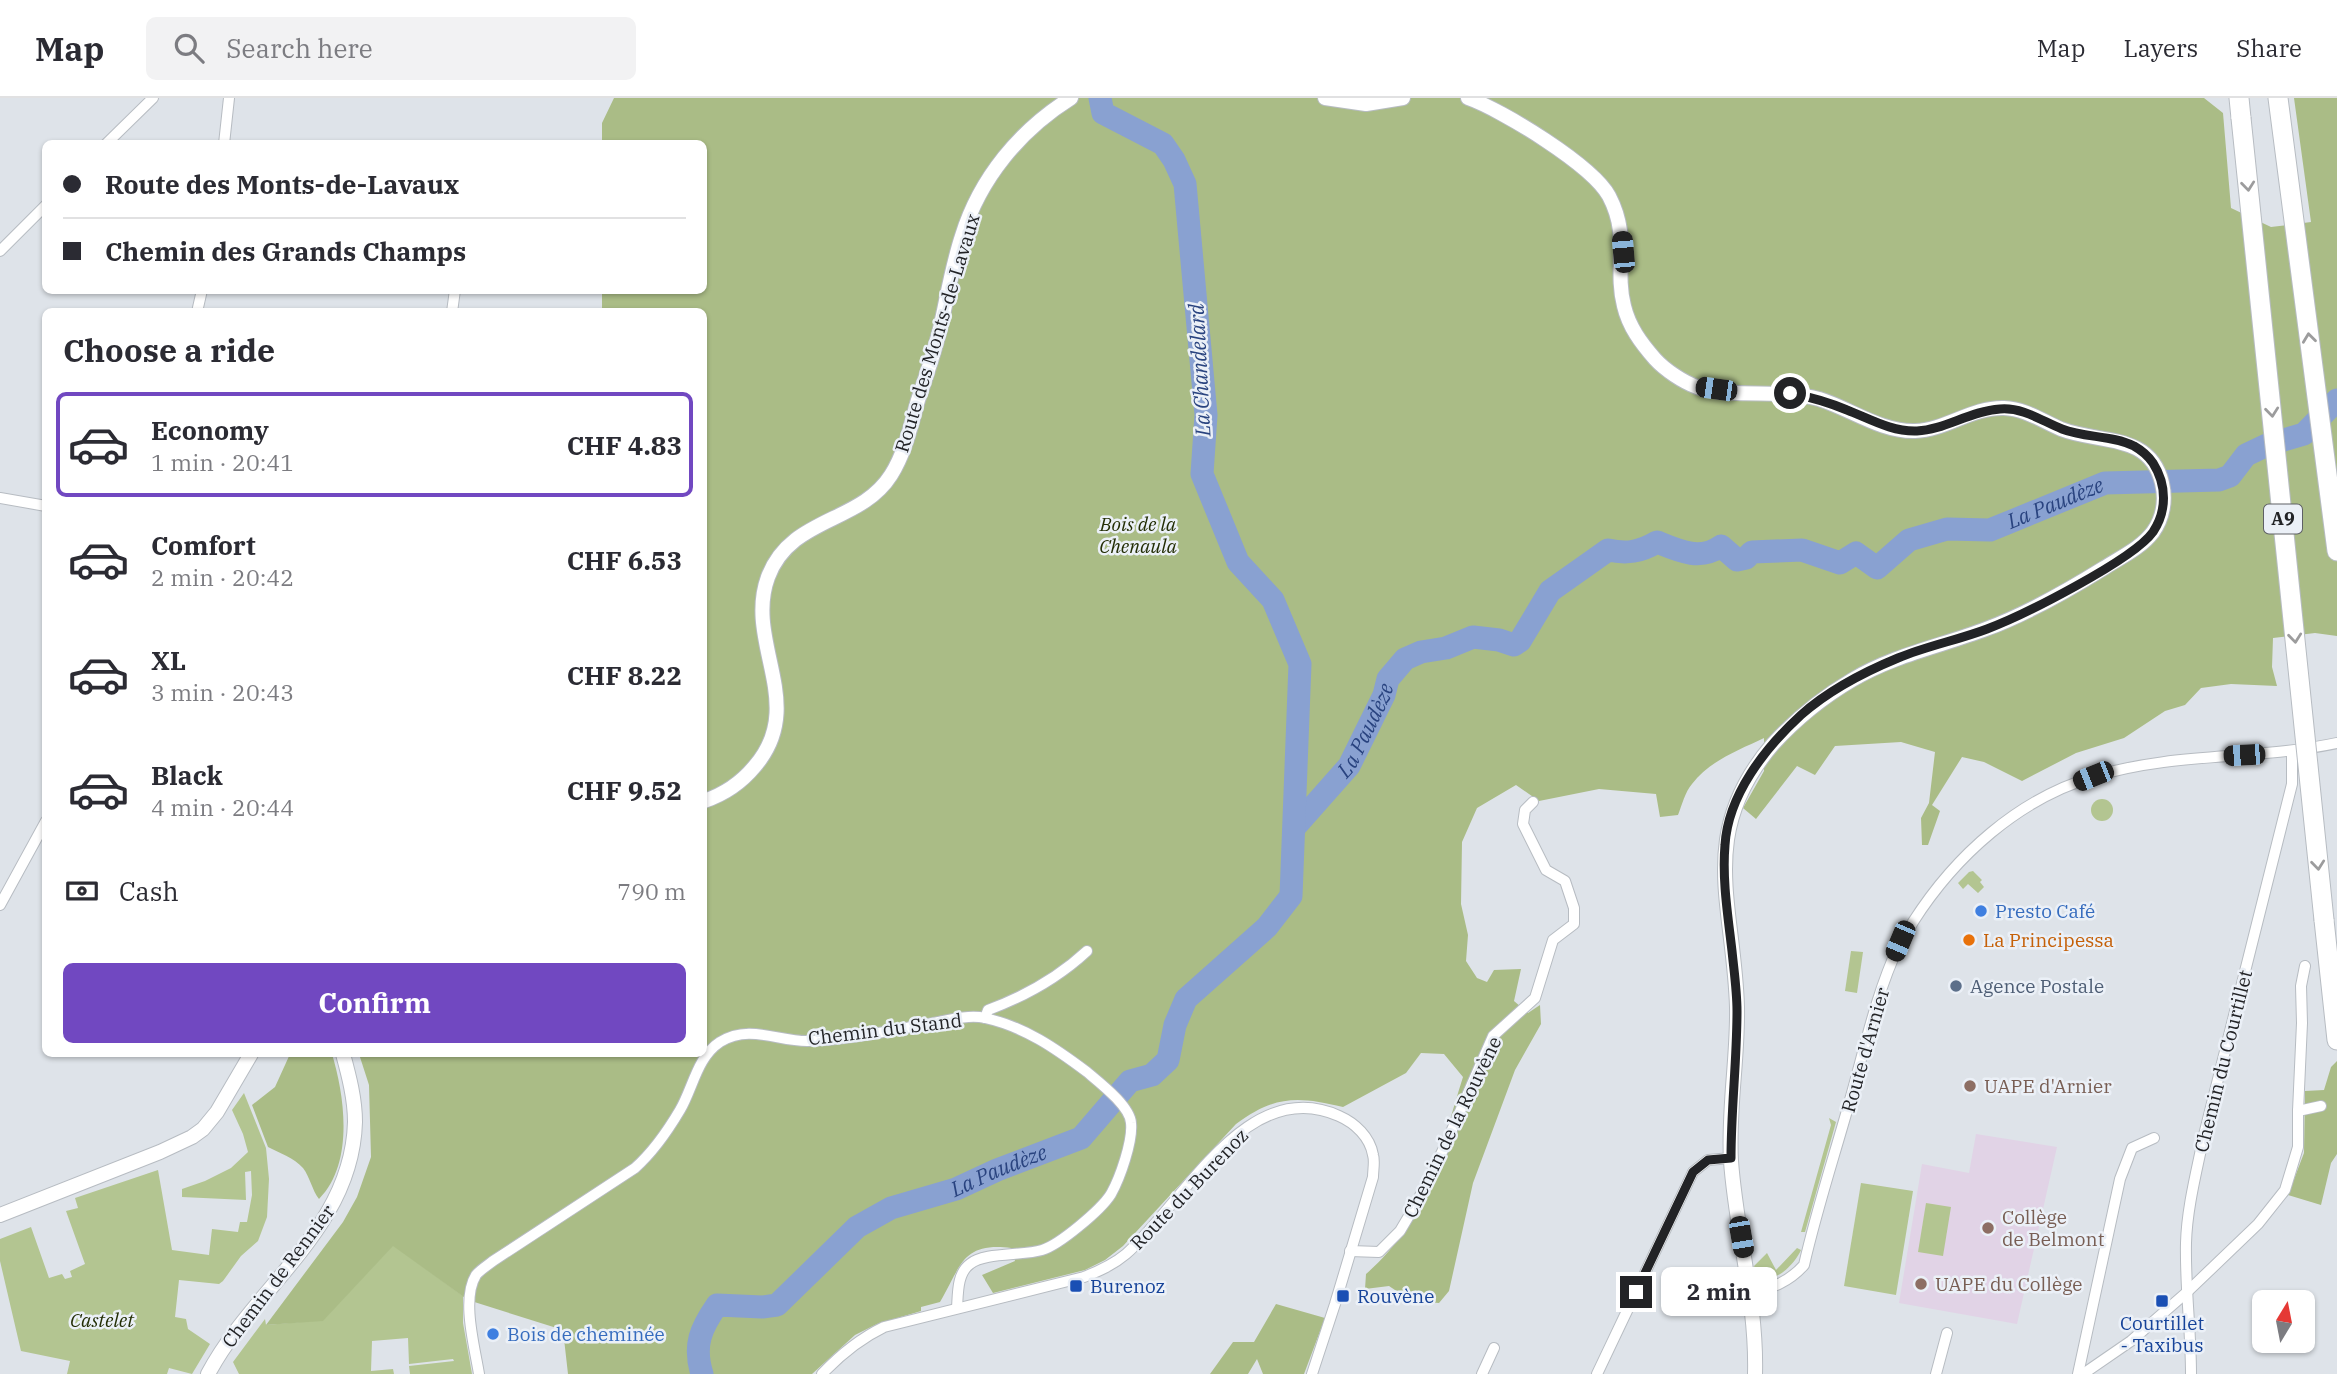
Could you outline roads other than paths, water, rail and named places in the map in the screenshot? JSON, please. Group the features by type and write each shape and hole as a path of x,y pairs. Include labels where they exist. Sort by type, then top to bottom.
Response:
{"highway":[{"name":"A9","path":"2239,98 2337,1040"},
{"name":"A9","path":"2278,98 2337,551"}],"street":[{"path":"110,140 153,98"},
{"path":"224,140 229,98"},
{"name":"Route des Monts-de-Lavaux","path":"707,800 725,793 749,774 763,755 775,729 778,697 764,634 762,609 768,579 776,561 798,537 862,503 885,483 898,462 939,332 962,235 978,199 1006,153 1040,120 1071,98"},
{"path":"1325,98 1366,104 1403,98"},
{"path":"1468,98 1488,105 1552,146 1589,173 1607,191 1620,222 1624,305 1637,338 1661,366 1694,386 1738,393 1790,393 1819,399 1888,428 1917,431 1941,426 1973,413 2004,408 2033,414 2064,430 2133,446 2151,459 2161,476 2165,496 2161,519 2151,535 2137,548 2068,590 1989,628 1900,657 1853,679 1802,714 1757,766 1738,799 1730,817 1725,841 1724,867 1737,1010 1731,1158 1737,1213 1751,1293 1755,1374"},
{"path":"0,251 42,209"},
{"path":"0,498 42,505"},
{"name":"Route d'Arnier","path":"1751,1293 1774,1287 1794,1277 1804,1265 1869,1029 1900,941 1927,899 1995,830 2025,808 2093,776 2136,765 2195,757 2292,752 2337,743"},
{"name":"Chemin du Courtillet","path":"2191,1374 2186,1239 2194,1184 2292,784 2292,752"},
{"name":"Chemin de la Rouvène","path":"1350,1251 1379,1252 1400,1231 1444,1148 1493,1036 1535,998 1553,940 1574,924 1574,908 1565,881 1546,870 1523,824 1525,810 1533,803"},
{"path":"0,905 42,828"},
{"path":"985,1018 988,1010 1011,1002 1076,961 1087,951"},
{"path":"2083,1374 2130,1341 2186,1293 2258,1224 2285,1190 2298,1147 2301,986 2305,966"},
{"name":"Chemin du Stand","path":"707,1053 718,1043 732,1036 752,1032 805,1041 870,1034 967,1017 985,1018 1025,1030 1056,1048 1104,1086 1126,1110 1131,1119 1132,1134 1111,1194 1100,1207 1044,1250 985,1256 968,1264 960,1280 957,1308"},
{"path":"0,1215 192,1137 203,1129 217,1112 249,1057"},
{"name":"Chemin de Rennier","path":"208,1374 233,1334 324,1220 339,1191 348,1163 355,1123 352,1087 344,1057"},
{"name":"Chemin du Stand","path":"479,1374 469,1308 476,1275 493,1261 635,1168 654,1150 682,1108 705,1057"},
{"path":"2298,1111 2321,1106"},
{"name":"Route du Burenoz","path":"822,1374 862,1338 884,1327 1084,1277 1106,1268 1143,1238 1234,1138 1252,1123 1271,1113 1296,1107 1317,1108 1353,1122 1365,1137 1373,1155 1373,1177 1312,1374"},
{"path":"2078,1374 2120,1179 2132,1148 2154,1138"},
{"path":"1597,1374 1693,1172 1708,1160 1731,1158"},
{"path":"1936,1374 1947,1333"},
{"path":"1482,1374 1494,1348"}],"waterway":[{"name":"La Paudèze","path":"702,1374 698,1354 700,1337 717,1305 777,1305 857,1227 891,1208 956,1189 997,1170 1081,1138 1130,1081 1152,1075 1168,1060 1175,1025 1186,999 1267,927 1291,896 1300,664 1273,600 1238,562 1202,474 1206,415 1185,184 1163,144 1103,113 1100,98"},
{"name":"La Paudèze","path":"1295,827 1349,766 1384,695 1388,679 1405,659 1421,652 1446,648 1473,637 1514,645 1520,641 1550,591 1608,550 1633,551 1657,542 1697,554 1713,551 1721,546 1737,560 1746,558 1752,552 1802,550 1840,563 1856,553 1877,568 1909,540 1947,529 1990,530 2105,483 2219,480 2230,476 2246,455 2267,445 2304,434 2337,400"}],"place":[{"name":"Presto Café","path":"1981,911"},
{"name":"La Principessa","path":"1969,940"},
{"name":"Agence Postale","path":"1956,986"},
{"name":"UAPE d'Arnier","path":"1970,1086"},
{"name":"Collège de Belmont","path":"1988,1228"},
{"name":"UAPE du Collège","path":"1921,1284"},
{"name":"Burenoz","path":"1076,1286"},
{"name":"Rouvène","path":"1343,1296"},
{"name":"Courtillet - Taxibus","path":"2162,1301"},
{"name":"Bois de cheminée","path":"493,1334"}],"water label":[{"name":"La Chandelard","path":"1200,370"}],"park label":[{"name":"Bois de la Chenaula","path":"1138,535"},
{"name":"Castelet","path":"102,1320"}]}
